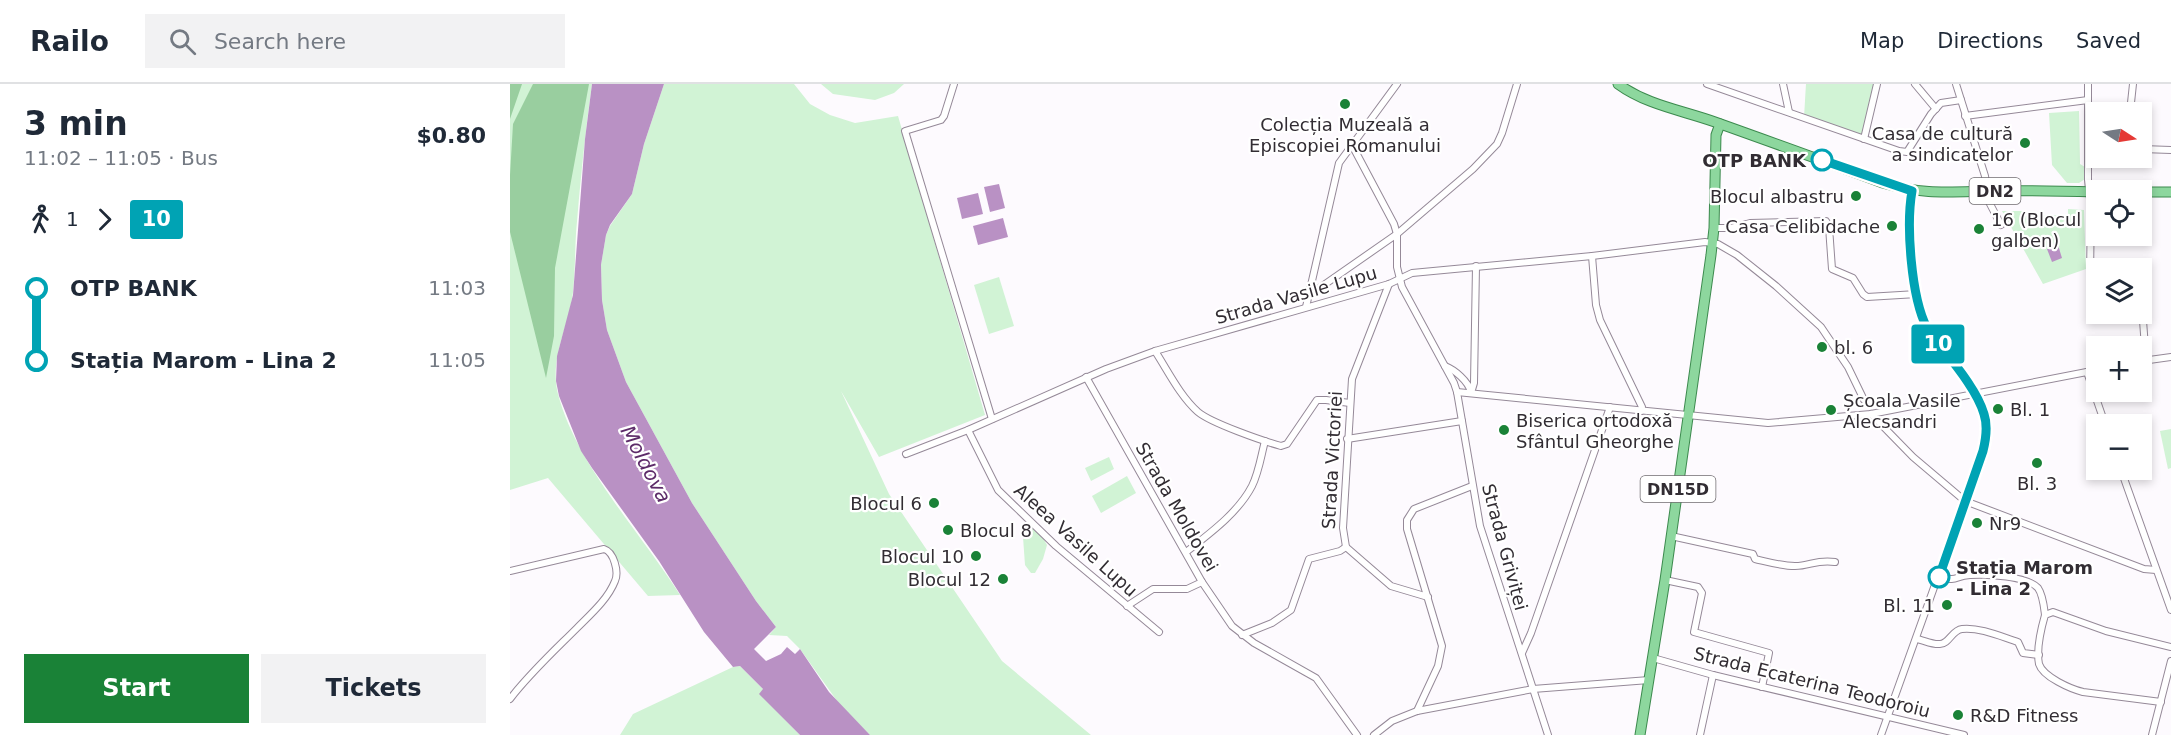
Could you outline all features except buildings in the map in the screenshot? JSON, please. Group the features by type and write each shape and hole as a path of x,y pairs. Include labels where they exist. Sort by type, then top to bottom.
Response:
{"main road":[{"name":"DN2","path":"1617,84 1631,94 1655,104 1720,124 1883,183 1912,191 2086,192"},
{"name":"DN15D","path":"1640,735 1665,580 1714,228 1716,135 1720,124"},
{"path":"2152,192 2171,192"}],"street":[{"path":"954,84 944,116 940,120 905,131 992,419"},
{"path":"1306,307 1339,163 1397,84"},
{"path":"1308,297 1397,234 1463,178 1497,144 1517,84"},
{"path":"1707,84 1907,152 1941,103 1960,100"},
{"path":"1783,84 1789,112"},
{"path":"1864,139 1877,84"},
{"path":"1915,84 1936,109"},
{"path":"1956,84 1985,176 1989,202 2001,225"},
{"path":"2088,84 2092,180"},
{"path":"2131,102 2133,84"},
{"path":"1965,116 2088,100"},
{"name":"Strada Griviței","path":"1352,145 1394,224 1397,234 1399,278 1457,392 1472,486 1488,555 1548,735"},
{"path":"2152,149 2171,150"},
{"path":"1881,735 1939,577 1986,438 1984,414 1976,395 1921,317 1910,229 1912,191"},
{"path":"1714,228 1731,228 1750,223 1826,221 1832,269 1853,278 1863,294 1873,298 1917,294"},
{"path":"1712,243 1737,255 1776,286 1821,327 1848,367 1864,400"},
{"name":"Strada Vasile Lupu","path":"906,454 968,430 1086,377 1155,351 1389,284 1412,273 1712,243"},
{"path":"1592,256 1596,305 1600,320 1642,407 1641,411"},
{"path":"1471,393 1474,383 1476,266"},
{"name":"Strada Victoriei","path":"1389,284 1355,366 1352,380 1343,528 1346,547 1391,586 1428,597"},
{"path":"1155,351 1173,380 1199,413 1214,422 1281,446 1287,444 1317,400 1350,403"},
{"path":"2152,360 2171,357"},
{"name":"Strada Griviței","path":"1445,365 1469,386 1471,393"},
{"path":"1457,392 1768,423 1871,414 2086,372"},
{"name":"Strada Moldovei","path":"1086,377 1202,582 1232,626 1254,643 1316,678 1357,735"},
{"path":"1522,653 1610,407"},
{"path":"1871,414 1913,457 1965,501 2144,569 2156,570"},
{"path":"1347,439 1462,421"},
{"name":"Aleea Vasile Lupu","path":"968,430 998,490 1056,546 1159,632"},
{"path":"1186,552 1226,519 1248,493 1256,476 1265,441"},
{"path":"2124,480 2171,610"},
{"path":"1416,711 1438,666 1442,652 1441,640 1407,529 1407,520 1414,509 1472,486"},
{"path":"1671,536 1753,554 1755,560 1790,566 1820,560 1835,562"},
{"path":"1242,635 1272,623 1291,610 1309,559 1340,551 1346,547"},
{"path":"510,571 604,549 611,554 617,574 615,583 592,613 535,670 510,699"},
{"path":"1939,577 1953,580 1967,575 1998,576 2028,582 2040,592 2046,615 2042,626 2039,656 2039,665 2044,672 2072,689 2103,696 2161,702"},
{"path":"1665,580 1698,587 1701,591 1694,632 1769,652 1762,687"},
{"path":"1127,606 1153,589 1187,589 1202,582"},
{"path":"2046,615 2053,612 2106,631 2171,647"},
{"path":"1917,639 1940,644 1959,629 1970,629 2018,642 2023,653 2039,656"},
{"name":"Strada Ecaterina Teodoroiu","path":"1653,658 1713,675 1964,735"},
{"path":"2152,735 2171,661"},
{"path":"1700,735 1713,675"},
{"path":"1378,734 1399,717 1416,711 1533,689 1649,680"}],"green space":[{"path":"510,84 592,84 579,196 573,292 556,368 558,394 579,446 594,472 680,595 648,596 548,478 510,490"},
{"path":"510,84 522,84 510,119"},
{"path":"533,84 589,84 555,268 554,336 546,378 510,232 513,124"},
{"path":"664,84 794,84 810,104 830,115 855,123 898,116 985,415 879,457 841,391 889,494 1002,661 1091,735 870,735 840,705 800,649 787,636 769,635 776,627 756,601 692,503 626,382 607,330 602,300 601,265 606,235 632,194 644,144"},
{"path":"821,84 904,84 894,93 875,100 833,94"},
{"path":"1806,84 1877,84 1864,139 1804,117"},
{"path":"2079,111 2080,164 2085,167 2085,179 2079,183 2067,183 2052,165 2049,113"},
{"path":"2068,209 2084,210 2086,269 2043,284 2002,211 2022,211 2022,216 2068,215"},
{"path":"999,277 1014,326 989,334 974,285"},
{"path":"2171,429 2171,468 2168,469 2160,431"},
{"path":"1109,457 1114,469 1091,481 1085,468"},
{"path":"1127,476 1136,493 1101,513 1092,496"},
{"path":"1032,525 1047,545 1043,559 1035,573 1031,573 1025,565 1023,537"},
{"path":"740,666 764,690 760,694 800,735 620,735 633,714 733,667"}],"water":[{"name":"Moldova","path":"592,84 664,84 644,144 632,194 610,225 601,265 602,300 607,330 626,382 692,503 756,601 776,627 754,649 766,661 781,654 787,647 795,654 800,649 829,692 870,735 800,735 759,694 763,689 740,666 733,667 704,632 659,561 581,451 559,396 556,381 557,356 573,295 585,139"},
{"path":"999,184 1005,208 990,212 984,187"},
{"path":"978,193 983,214 962,219 957,198"},
{"path":"1003,218 1008,237 978,245 973,226"},
{"path":"2058,245 2062,258 2052,262 2047,249"}],"bus line":[{"name":"10","path":"1822,160 1883,183 1912,191 1910,229 1913,269 1921,317 1976,395 1984,414 1986,438 1983,451 1939,577"}],"place":[{"name":"Colecția Muzeală a Episcopiei Romanului","path":"1345,104"},
{"name":"Casa de cultură a sindicatelor","path":"2025,143"},
{"name":"OTP BANK","path":"1822,160"},
{"name":"Blocul albastru","path":"1856,196"},
{"name":"Casa Celibidache","path":"1892,226"},
{"name":"16 (Blocul galben)","path":"1979,229"},
{"name":"bl. 6","path":"1822,347"},
{"name":"Bl. 1","path":"1998,409"},
{"name":"Școala Vasile Alecsandri","path":"1831,410"},
{"name":"Biserica ortodoxă Sfântul Gheorghe","path":"1504,430"},
{"name":"Bl. 3","path":"2037,463"},
{"name":"Blocul 6","path":"934,503"},
{"name":"Nr9","path":"1977,523"},
{"name":"Blocul 8","path":"948,530"},
{"name":"Blocul 10","path":"976,556"},
{"name":"Stația Marom - Lina 2","path":"1939,577"},
{"name":"Blocul 12","path":"1003,579"},
{"name":"Bl. 11","path":"1947,605"},
{"name":"R&D Fitness","path":"1958,715"}]}
